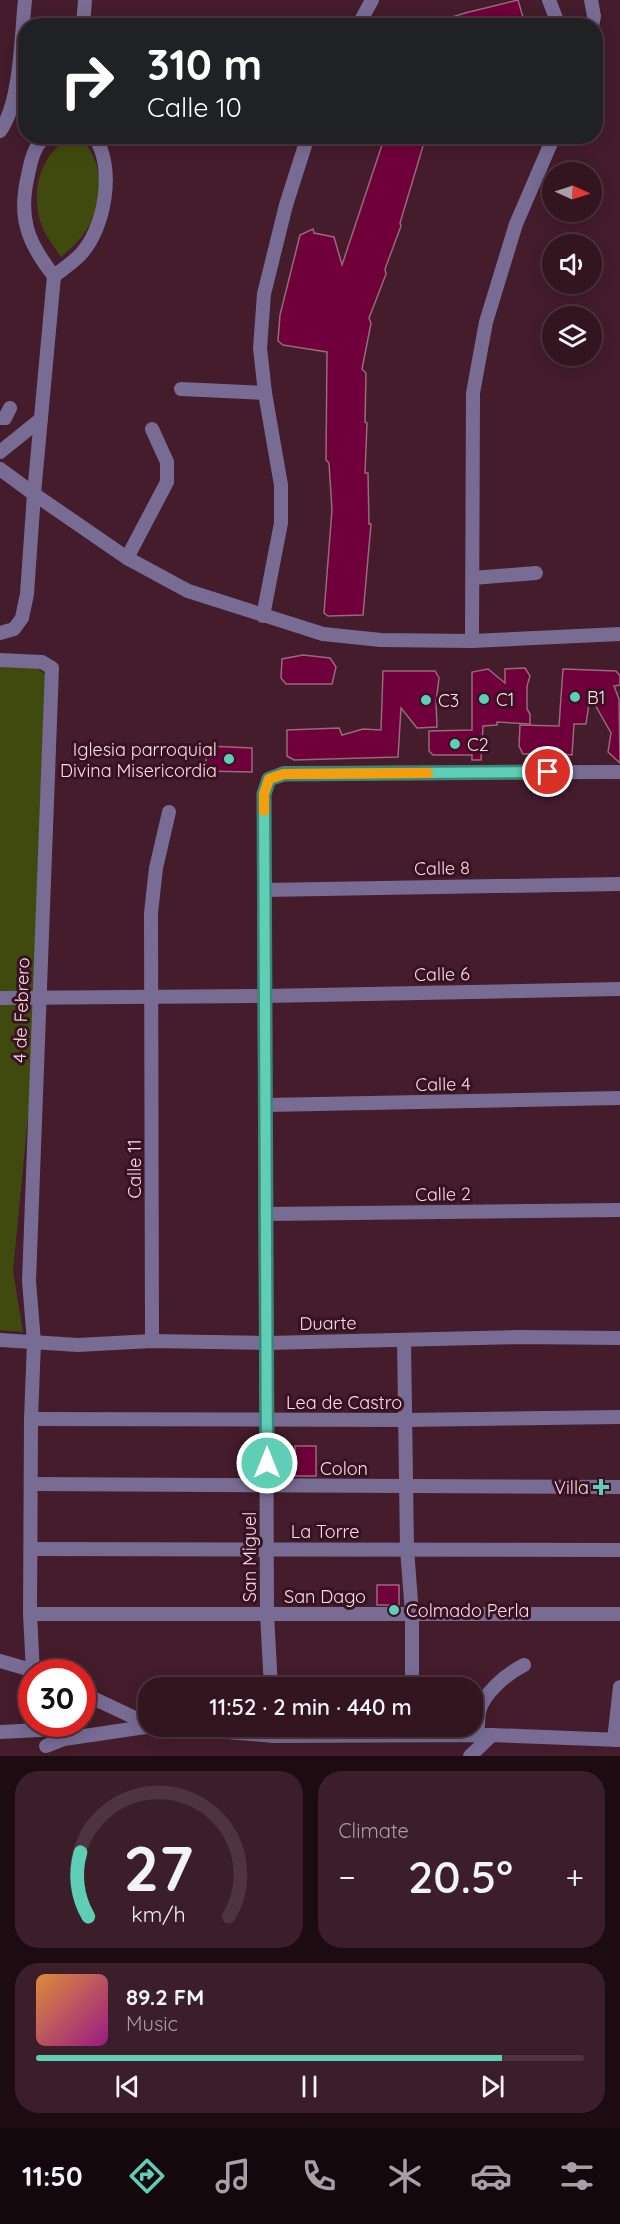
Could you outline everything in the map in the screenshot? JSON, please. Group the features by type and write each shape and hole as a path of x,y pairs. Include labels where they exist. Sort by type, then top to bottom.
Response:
{"street":[{"path":"23,18 25,0"},
{"path":"84,18 85,0"},
{"path":"362,18 372,0"},
{"path":"549,0 557,18"},
{"path":"591,0 594,18"},
{"path":"0,131 8,120 14,101 18,64"},
{"path":"0,633 14,629 22,618 27,594 33,494 54,276 43,262 28,234 22,206 32,155 40,144"},
{"path":"54,276 81,254 102,215 104,158 98,144"},
{"path":"263,616 281,523 280,485 260,348 264,294 286,205 305,144"},
{"path":"472,641 473,393 486,322 516,224 551,144"},
{"path":"181,389 265,393"},
{"path":"0,452 41,419"},
{"path":"127,558 167,482 167,462 152,429"},
{"path":"0,469 127,558 188,591 323,634 381,640 472,641 620,634"},
{"path":"472,578 536,573"},
{"name":"4 de Febrero","path":"0,660 42,662 52,668 29,1281 34,1342 31,1419 30,1614 34,1659"},
{"name":"San Miguel","path":"270,1677 267,1614 264,794 269,779 284,774 620,772"},
{"name":"Calle 11","path":"152,1341 151,913 156,868 169,812"},
{"name":"Calle 8","path":"265,890 620,884"},
{"name":"Calle 6","path":"0,998 265,996 620,988"},
{"name":"Calle 4","path":"266,1105 620,1098"},
{"name":"Calle 2","path":"266,1214 620,1210"},
{"name":"Duarte","path":"0,1340 78,1345 152,1341 620,1338"},
{"path":"404,1340 407,1550 412,1614 412,1677"},
{"name":"Lea de Castro","path":"31,1419 405,1420 620,1417"},
{"name":"Colon","path":"31,1484 620,1487"},
{"name":"La Torre","path":"31,1549 620,1550"},
{"name":"San Dago","path":"30,1614 620,1614"},
{"path":"0,1661 18,1666"},
{"path":"483,1703 504,1678 524,1665"},
{"path":"483,1735 617,1740 620,1687"},
{"path":"96,1700 138,1719"},
{"path":"42,1737 46,1753 64,1739 138,1728"},
{"path":"0,1732 18,1730"},
{"path":"470,1756 492,1735"}],"green space":[{"path":"86,144 97,168 100,185 94,216 86,231 61,257 43,229 37,203 37,190 44,165 59,145"},
{"path":"26,661 51,678 35,998 0,998 0,662"},
{"path":"39,1004 13,1271 23,1332 0,1330 0,1005"}],"building":[{"path":"518,0 523,18 449,18"},
{"path":"382,144 424,144 401,226 385,269 386,274 369,318 371,323 362,369 366,373 365,473 368,473 369,524 371,524 363,615 328,616 324,613 332,510 329,463 326,460 327,352 283,345 278,341 280,315 300,235 313,229 314,233 334,237 342,265"},
{"path":"303,655 330,658 336,667 332,684 286,684 281,678 282,659"},
{"path":"525,668 530,676 527,686 527,709 530,714 530,724 497,722 497,725 483,726 481,760 472,760 472,755 433,755 429,751 429,731 472,730 472,672 488,669 505,683 505,669"},
{"path":"563,669 616,671 620,676 620,685 614,686 619,699 620,763 608,752 611,733 590,696 586,724 574,724 572,755 559,754 559,750 523,754 519,746 520,725 559,726"},
{"path":"383,671 435,671 439,678 436,702 437,727 417,728 401,708 398,757 294,760 287,756 287,730 339,728 342,735 363,729 381,730"},
{"name":"Iglesia parroquial Divina Misericordia","path":"207,746 252,748 252,772 205,771"},
{"path":"295,1446 316,1446 316,1476 295,1476"},
{"path":"377,1585 399,1585 399,1605 377,1605"}],"slow traffic":[{"path":"264,811 264,794 269,779 284,774 428,773"}],"place":[{"name":"B1","path":"575,697"},
{"name":"C1","path":"484,699"},
{"name":"C3","path":"426,700"},
{"name":"C2","path":"455,744"},
{"name":"Iglesia parroquial Divina Misericordia","path":"229,759"},
{"name":"Villa","path":"601,1487"},
{"name":"Colmado Perla","path":"394,1610"}],"route":[{"path":"267,1463 264,794 269,779 284,774 548,772"}]}
